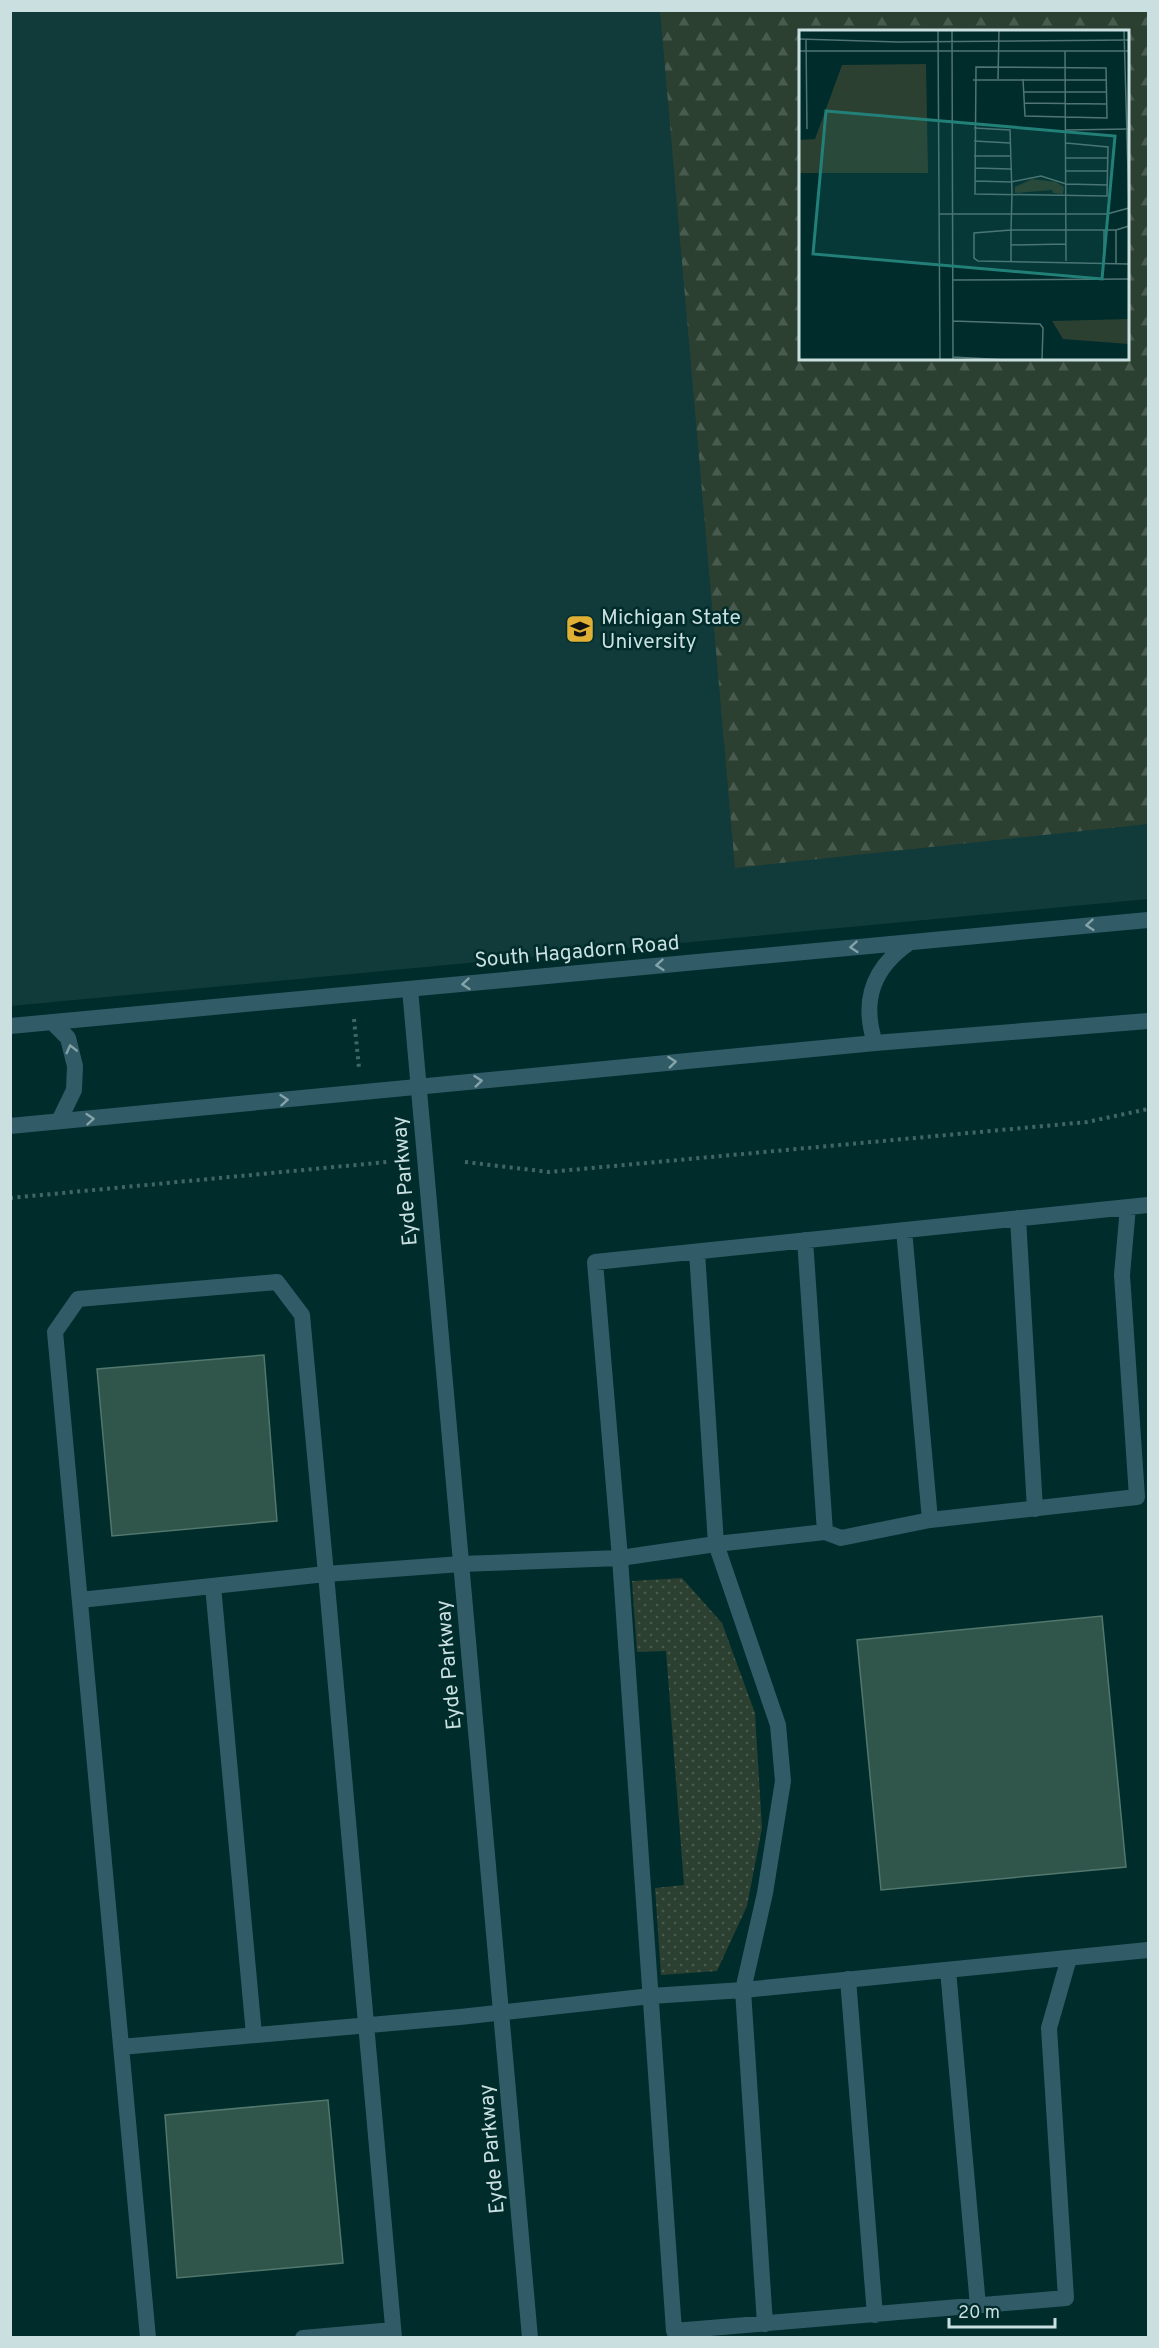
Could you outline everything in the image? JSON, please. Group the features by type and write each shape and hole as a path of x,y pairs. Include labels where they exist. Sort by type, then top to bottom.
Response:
{"street":[{"name":"South Hagadorn Road","path":"10,1026 1149,920"},
{"path":"875,1043 869,1013 875,981 895,952 909,942"},
{"name":"Eyde Parkway","path":"410,989 530,2337"},
{"path":"10,1126 875,1043 1149,1021"},
{"path":"52,1022 68,1038 75,1066 74,1090 59,1121"},
{"path":"1069,1958 1049,2028 1066,2298 674,2331 620,1558 595,1262 1149,1205"},
{"path":"80,1599 326,1574 461,1564 620,1558 716,1544 825,1532 841,1538 930,1520 1137,1497 1122,1275 1128,1207"},
{"path":"1018,1218 1035,1509"},
{"path":"904,1230 930,1520"},
{"path":"804,1240 825,1532"},
{"path":"697,1252 716,1544 778,1725 783,1780 765,1893 743,1990 765,2324"},
{"path":"148,2337 55,1332 78,1299 277,1282 302,1315 394,2334 303,2337"},
{"path":"213,1586 254,2035"},
{"path":"121,2047 501,2013 651,1996 743,1990 1149,1950"},
{"path":"948,1970 978,2306"},
{"path":"848,1979 875,2315"}],"path":[{"path":"354,1018 359,1072"},
{"path":"465,1162 549,1172 1087,1122 1149,1109"},
{"path":"10,1198 387,1162"}],"shaded area":[{"name":"Michigan State University","path":"11,11 1148,11 1148,899 11,1006"}],"green space":[{"path":"660,11 1148,11 1148,824 735,868"},
{"path":"682,1578 722,1623 755,1713 762,1828 747,1906 717,1971 661,1975 655,1888 684,1885 666,1651 637,1652 632,1581"}],"building":[{"path":"264,1355 277,1521 112,1536 97,1369"},
{"path":"1102,1616 1126,1867 881,1890 857,1640"},
{"path":"328,2100 343,2263 177,2278 165,2115"}],"place":[{"name":"Michigan State University","path":"580,629"}]}
